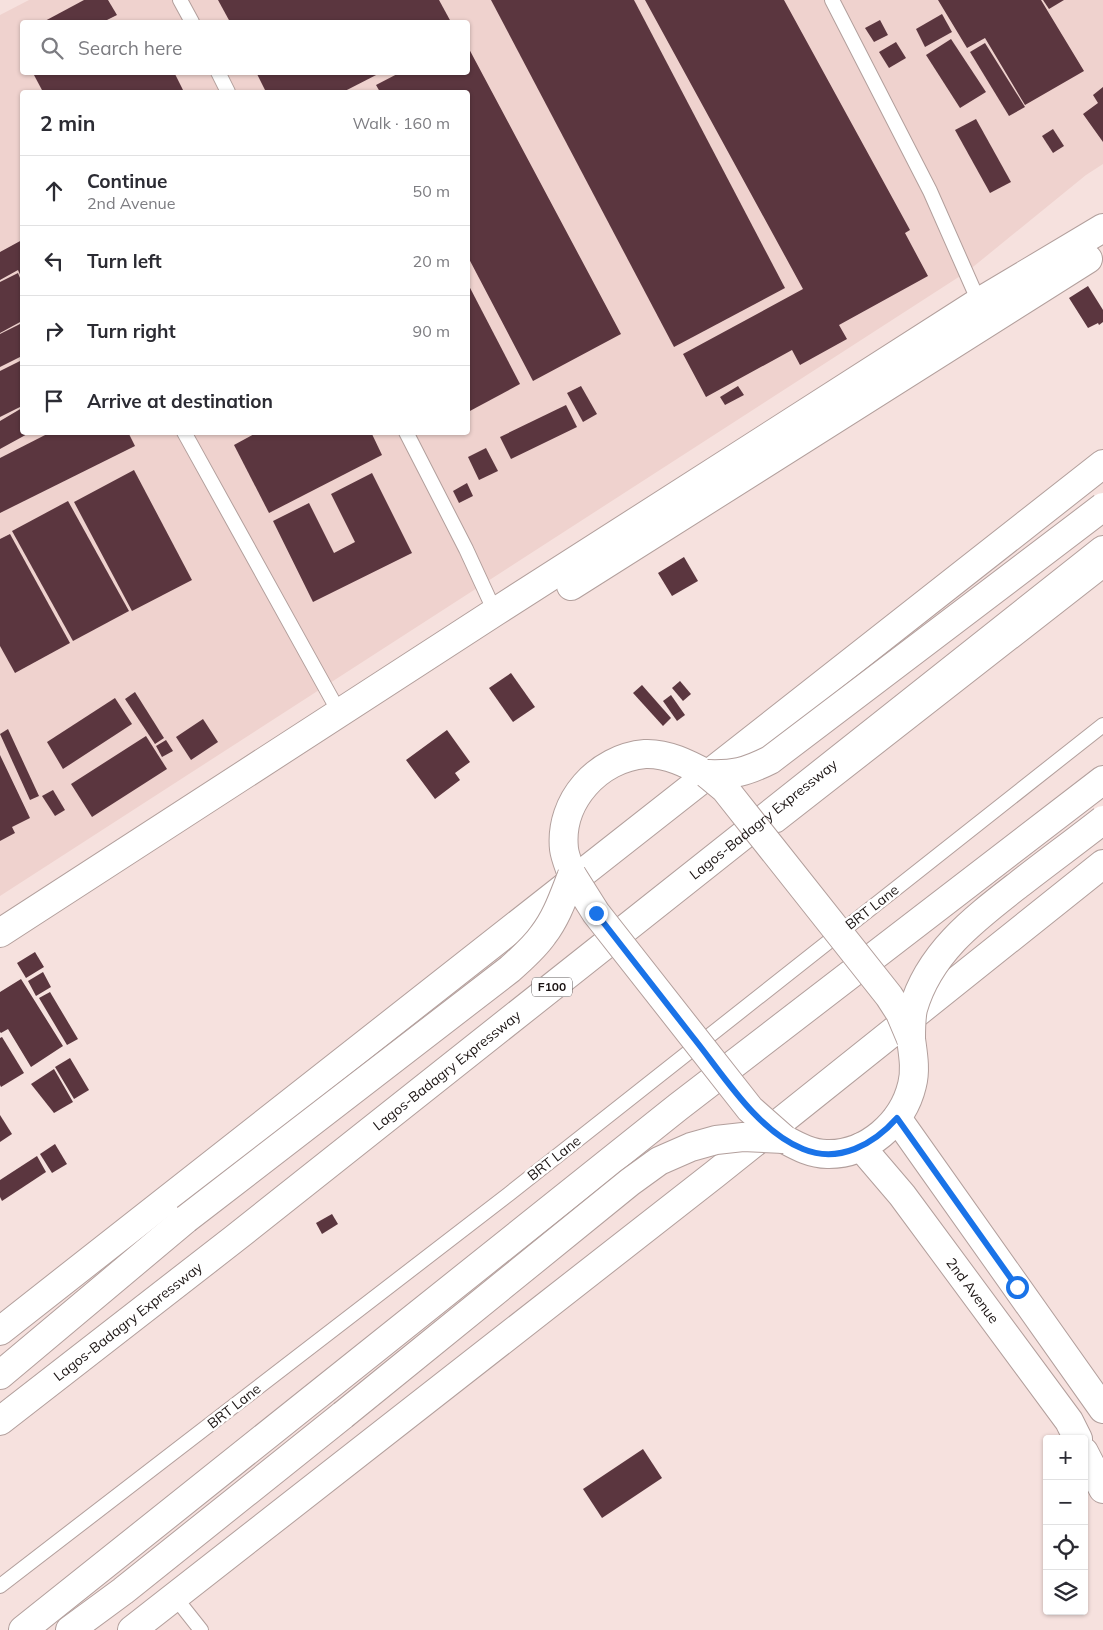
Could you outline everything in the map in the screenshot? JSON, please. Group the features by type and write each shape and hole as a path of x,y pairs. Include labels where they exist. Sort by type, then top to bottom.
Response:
{"main road":[{"path":"0,933 339,712 979,302 1103,228"},
{"path":"0,954 504,628 1103,250"},
{"path":"0,1331 1103,464"},
{"path":"707,774 729,775 751,770 770,760 1103,506"},
{"name":"Lagos-Badagry Expressway","path":"0,1421 234,1239 1103,550"},
{"path":"911,1039 900,1013 889,996 725,789 707,774 688,764 668,757 646,754 618,760 594,774 578,792 569,811 565,828 564,849 572,875 596,913 750,1109 784,1139 804,1150 826,1154 846,1152 861,1147 884,1132 897,1118 906,1103 913,1084 915,1063 911,1039 913,1010 922,986 935,962 954,938 976,918 1103,820"},
{"path":"23,1630 678,1107 1103,780"},
{"path":"132,1630 708,1180 1103,864"},
{"path":"0,1375 186,1219 529,952 544,934 556,914 572,875"},
{"path":"897,1118 1103,1409"},
{"path":"70,1630 123,1591 630,1182 659,1161 691,1147 716,1140 743,1137 784,1139"},
{"name":"2nd Avenue","path":"861,1147 902,1195 1069,1421 1076,1435"},
{"path":"1088,1460 1103,1489"}],"lane":[{"path":"180,0 191,20"},
{"path":"832,0 930,191 979,302"},
{"path":"220,75 227,90"},
{"path":"186,435 339,712"},
{"path":"408,435 466,548 495,612"},
{"path":"0,1428 535,1015 1103,571"},
{"name":"BRT Lane","path":"0,1586 510,1194 1103,725"},
{"path":"174,1596 201,1630"}],"shaded area":[{"path":"29,0 1103,0 1103,164 1086,175 968,271 0,896 0,15"}],"building":[{"path":"84,0 108,0 117,15 107,20 47,20"},
{"path":"218,0 439,0 450,20 229,20"},
{"path":"491,0 634,0 785,288 674,347"},
{"path":"645,0 784,0 910,230 905,233 928,276 839,325 847,339 800,365 792,350 706,397 683,354 803,289"},
{"path":"938,0 1041,0 1084,71 1025,105 985,38 967,48"},
{"path":"1043,0 1064,0 1049,9"},
{"path":"942,14 952,32 925,47 916,29"},
{"path":"880,20 888,35 874,42 865,28"},
{"path":"951,39 986,92 960,108 926,55"},
{"path":"896,42 906,58 889,68 879,52"},
{"path":"985,43 1025,107 1009,116 970,52"},
{"path":"470,51 621,334 533,381 470,261 470,90 379,90 376,85 395,75 470,75"},
{"path":"34,75 176,75 183,90 42,90"},
{"path":"258,75 376,75 347,90 265,90"},
{"path":"1103,87 1103,142 1083,114 1098,103 1093,95"},
{"path":"976,119 1011,182 990,193 955,130"},
{"path":"1053,129 1064,146 1053,153 1042,136"},
{"path":"20,241 20,274 18,270 0,280 0,252"},
{"path":"18,273 20,278 20,322 0,333 0,282"},
{"path":"1088,286 1103,310 1103,322 1088,328 1069,298"},
{"path":"470,288 520,384 470,411"},
{"path":"20,324 20,357 0,367 0,334"},
{"path":"20,361 20,407 0,417 0,371"},
{"path":"581,386 597,414 583,422 567,393"},
{"path":"738,386 744,395 725,405 720,397"},
{"path":"566,405 577,427 511,459 500,437"},
{"path":"20,409 20,435 26,435 0,449 0,421"},
{"path":"45,435 130,435 135,446 0,513 0,458"},
{"path":"252,435 372,435 382,455 269,513 234,445"},
{"path":"486,448 498,471 479,480 468,457"},
{"path":"134,470 192,580 132,611 74,502"},
{"path":"372,473 412,553 313,602 273,521 309,503 334,553 355,542 331,494"},
{"path":"467,483 473,496 459,503 453,491"},
{"path":"68,501 129,611 73,641 12,531"},
{"path":"10,534 70,643 15,673 0,646 0,539"},
{"path":"684,557 698,581 672,596 658,573"},
{"path":"511,673 535,707 513,722 489,688"},
{"path":"680,681 691,694 683,701 672,688"},
{"path":"642,685 671,718 663,726 633,693"},
{"path":"135,692 164,738 155,744 125,699"},
{"path":"671,695 685,715 677,721 663,701"},
{"path":"115,698 132,724 63,769 47,742"},
{"path":"203,719 218,742 191,760 176,737"},
{"path":"8,729 39,796 30,800 0,734"},
{"path":"447,730 470,762 455,773 460,780 435,799 406,760"},
{"path":"146,736 167,769 92,817 71,784"},
{"path":"166,740 173,751 162,757 156,746"},
{"path":"0,755 30,818 12,827 15,833 0,841"},
{"path":"53,790 65,810 55,816 42,796"},
{"path":"35,952 44,967 26,978 17,963"},
{"path":"43,972 51,987 36,996 28,981"},
{"path":"21,979 63,1046 31,1067 8,1029 0,1032 0,992"},
{"path":"50,992 78,1039 67,1045 39,998"},
{"path":"2,1037 24,1073 1,1087 0,1038"},
{"path":"70,1058 89,1090 74,1099 55,1067"},
{"path":"54,1069 73,1102 54,1113 31,1084"},
{"path":"0,1115 12,1134 0,1142"},
{"path":"55,1144 67,1164 52,1173 40,1154"},
{"path":"37,1156 46,1172 2,1201 0,1197 0,1180"},
{"path":"332,1214 338,1224 322,1234 316,1223"},
{"path":"643,1449 662,1478 602,1518 583,1489"}],"route":[{"path":"596,913 750,1109 784,1139 804,1150 826,1154 846,1152 861,1147 884,1132 897,1118 1017,1287"}]}
